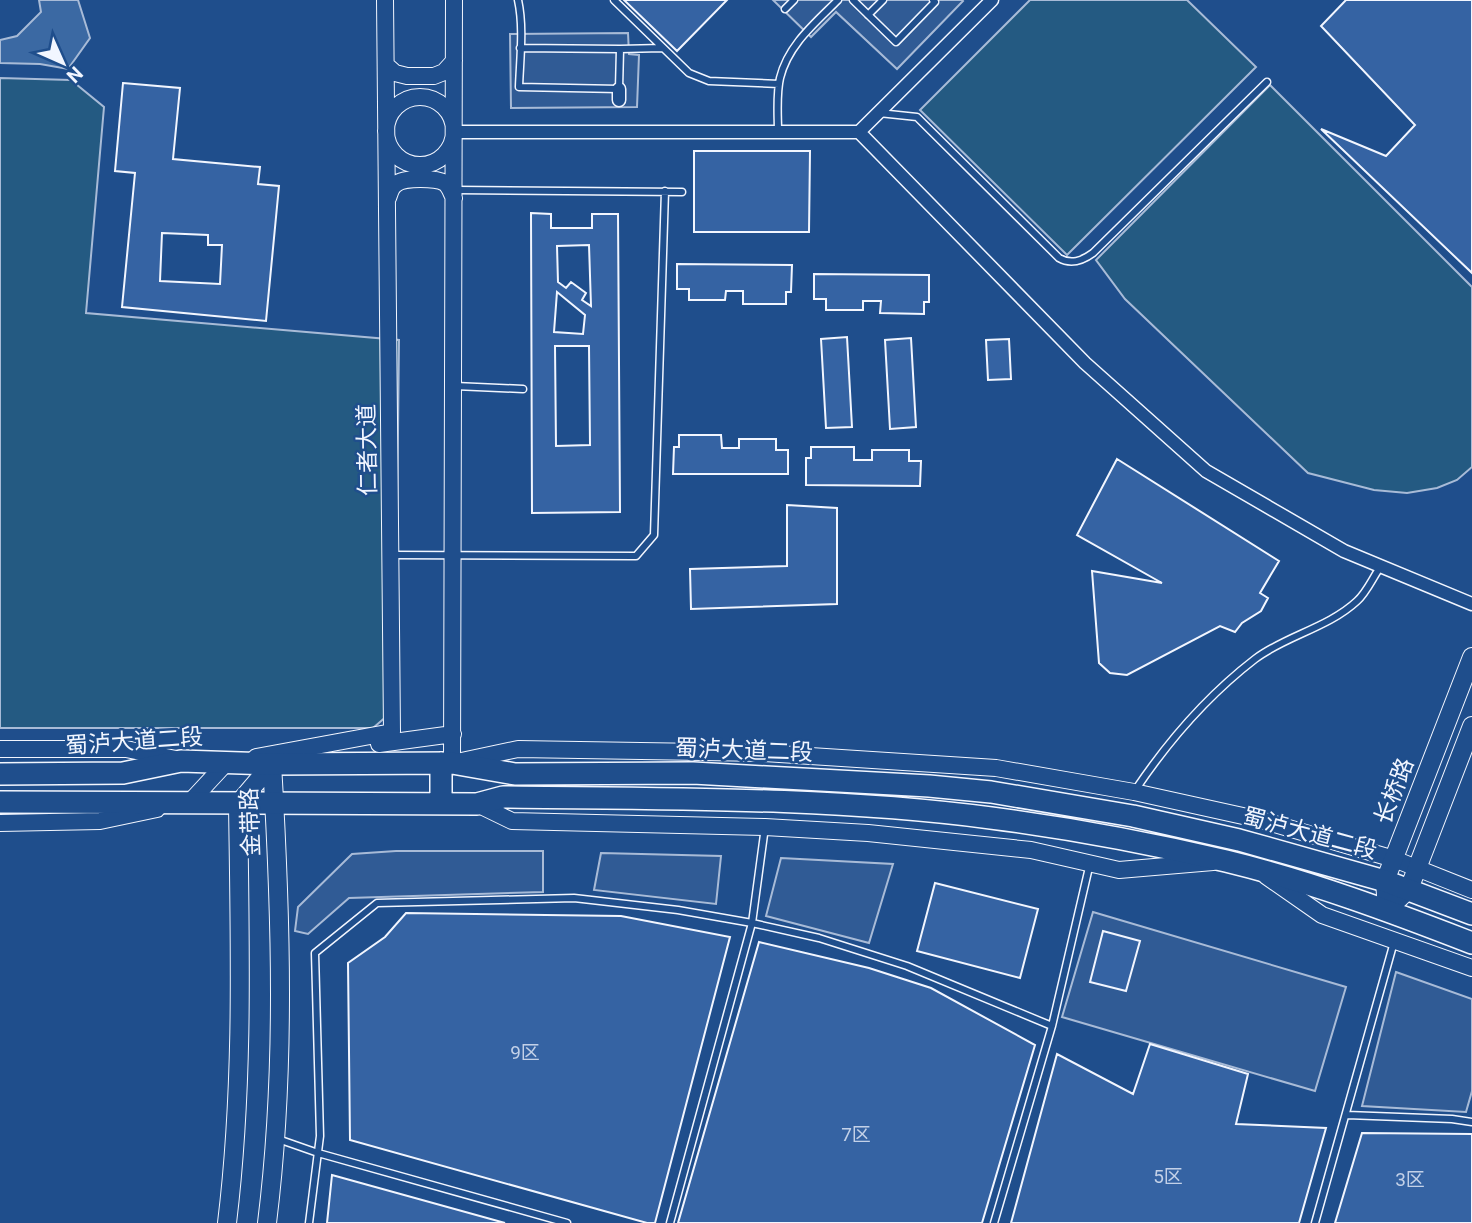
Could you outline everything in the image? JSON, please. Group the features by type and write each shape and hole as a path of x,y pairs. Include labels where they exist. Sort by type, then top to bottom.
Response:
{"highway":[{"name":"蜀泸大道二段","path":"0,774 123,773 181,761 272,764 447,763 515,774 693,773 811,778 990,792 1147,819 1239,840 1385,881 1472,914"},
{"path":"441,804 447,763"},
{"path":"123,773 123,802"},
{"path":"0,802 477,804 503,797 812,803 929,811 1054,828 1226,861 1387,911 1472,943"}],"main road":[{"name":"长桥路","path":"1387,911 1385,881 1472,657"},
{"path":"1387,911 1409,889 1472,726"},
{"name":"金带路","path":"227,1223 236,1145 241,1039 238,804 272,764"},
{"name":"金带路","path":"267,1223 277,1139 280,1046 272,764"}],"street":[{"name":"仁者大道","path":"227,762 392,732 385,0"},
{"path":"454,0 453,734 447,763 518,749 764,752 996,768 1135,792 1261,820 1394,859 1472,890"},
{"path":"454,132 859,132 991,0"},
{"path":"386,65 395,73 407,76 434,76 444,72 454,61"},
{"path":"423,97 445,108 450,115 454,132 444,155 430,164 413,164 398,157 393,151 388,144 386,127 396,107 408,99 423,97"},
{"path":"859,132 1085,363 1206,471 1344,551 1472,604"},
{"path":"387,201 397,182 409,179 442,181 454,194"},
{"path":"0,822 100,821 189,803 227,762 453,734"},
{"path":"0,750 126,749 181,761"},
{"path":"477,804 512,821 765,827 868,833 1031,850 1119,870 1226,861"},
{"path":"1259,870 1322,915 1472,968"}],"lane":[{"path":"518,0 519,87 619,94 620,49"},
{"path":"614,0 689,74 709,80 779,84"},
{"path":"785,9 794,0"},
{"path":"778,132 779,84 785,62 794,46 838,0"},
{"path":"853,0 896,42 935,2 933,0"},
{"path":"868,15 883,0"},
{"path":"520,47 662,48"},
{"path":"878,113 917,117 1059,258 1071,262 1079,261 1093,253 1267,82"},
{"path":"390,555 453,553 636,556 654,535 665,191"},
{"path":"454,194 682,192"},
{"path":"453,386 523,389"},
{"path":"1135,792 1160,755 1200,706 1257,658 1344,612 1359,599 1381,566"},
{"path":"670,1223 752,923 765,827"},
{"path":"994,1223 1052,1026 1090,863"},
{"path":"309,1223 320,1136 316,953 377,903 574,898 678,910 752,923 819,938 906,966 1052,1026"},
{"path":"1315,1223 1395,940"},
{"path":"1347,1115 1472,1122"},
{"path":"277,1139 567,1223"}],"shaded area":[{"path":"39,0 78,0 90,38 68,69 40,64 0,63 0,40 17,36 41,12"},
{"path":"773,0 963,1 897,69 836,12 811,37"},
{"path":"1030,0 1187,0 1256,67 1067,255 920,110"},
{"path":"628,33 629,54 639,55 637,107 511,108 510,34"},
{"path":"0,78 71,80 104,107 86,313 399,340 395,709 373,728 0,728"},
{"path":"1270,85 1472,287 1472,467 1457,480 1437,488 1407,493 1374,490 1308,473 1125,299 1096,260"},
{"path":"396,851 543,851 543,892 349,898 308,934 295,931 298,907 352,854"},
{"path":"601,853 721,856 716,904 594,890"},
{"path":"781,858 893,864 869,943 766,916"},
{"path":"1093,912 1346,987 1315,1091 1062,1017"},
{"path":"1396,972 1472,999 1472,1091 1466,1112 1362,1106"}],"building":[{"path":"624,0 727,0 677,51"},
{"path":"1346,0 1472,0 1472,273 1321,129 1386,156 1415,125 1321,26"},
{"path":"123,83 180,88 173,159 260,167 258,184 279,186 266,321 122,307 135,173 115,171","holes":["162,233 208,235 208,245 222,245 220,284 160,281"]},
{"path":"694,151 810,151 809,232 694,232"},
{"path":"531,213 551,214 551,228 592,228 592,214 618,214 620,512 532,513","holes":["589,245 591,306 582,300 586,293 571,282 566,288 558,282 557,246","557,292 585,315 583,334 554,332","555,346 589,346 590,445 556,446"]},
{"path":"677,264 792,265 791,292 786,292 786,304 743,304 743,291 726,291 725,300 689,300 689,289 677,289"},
{"path":"814,274 929,275 929,302 924,302 924,314 880,313 881,301 863,301 863,310 826,310 826,299 814,299"},
{"path":"847,337 852,427 826,428 821,339"},
{"path":"911,338 916,427 890,429 885,340"},
{"path":"1009,339 1011,379 988,380 986,340"},
{"path":"679,435 721,435 722,448 739,448 739,439 776,439 776,450 788,450 788,474 673,474 674,447 679,447"},
{"path":"811,447 854,447 854,460 872,460 872,450 909,450 909,461 921,461 920,486 806,485 806,458 811,458"},
{"path":"1117,459 1279,561 1260,593 1268,598 1261,611 1242,623 1235,632 1220,626 1127,675 1110,673 1099,663 1092,571 1162,583 1077,535"},
{"path":"787,505 837,508 837,604 691,609 690,569 787,566"},
{"path":"935,883 1038,909 1020,978 917,951"},
{"path":"406,913 621,916 730,937 655,1223 647,1223 350,1140 348,963 385,937"},
{"path":"1103,931 1140,941 1126,991 1090,982"},
{"path":"759,942 869,968 931,988 1035,1045 982,1223 678,1223"},
{"path":"1150,1044 1248,1074 1236,1124 1326,1128 1299,1223 1011,1223 1057,1054 1133,1094"},
{"path":"1362,1133 1472,1134 1472,1223 1335,1223"},
{"path":"332,1175 505,1223 327,1223"}]}
